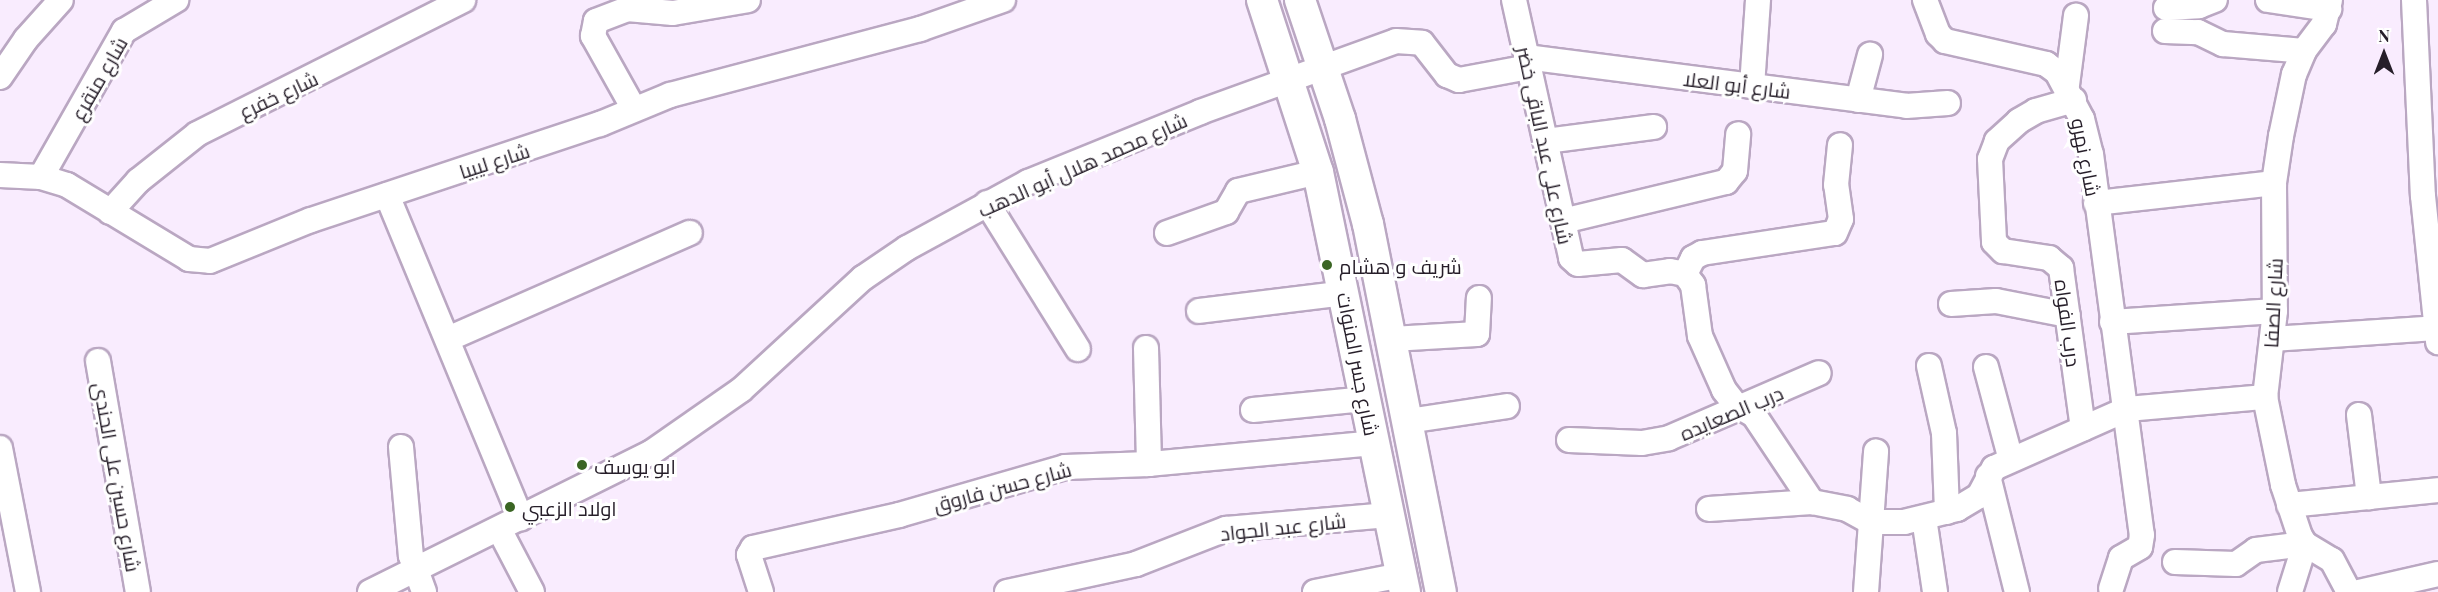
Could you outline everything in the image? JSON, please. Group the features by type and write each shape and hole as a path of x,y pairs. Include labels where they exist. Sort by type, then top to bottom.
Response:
{"street":[{"path":"0,77 26,39 61,0"},
{"name":"شارع منقرع","path":"41,177 124,31 176,0"},
{"name":"شارع خفرع","path":"110,212 138,181 197,134 464,0"},
{"path":"634,109 592,29 601,18 627,5 673,13 748,0"},
{"name":"شارع ليبيا","path":"0,175 41,177 67,185 110,212 200,262 387,195 600,124 634,109 707,84 920,29 1003,0"},
{"name":"شارع جسر المنوات","path":"1262,0 1290,79 1318,172 1345,293 1403,583"},
{"name":"شارع جسر المنوات","path":"1300,0 1324,66 1358,182 1442,592"},
{"name":"شارع على عبد الباقى خضر","path":"1514,0 1571,258 1575,262 1622,260 1644,275 1670,271 1685,274"},
{"path":"1752,86 1758,0"},
{"name":"شارع نهرو","path":"1925,0 1945,41 2046,64 2070,92 2087,137 2112,322 2127,409 2141,543 2123,555 2111,588"},
{"path":"2215,0 2166,20 2223,44 2304,51"},
{"path":"2268,0 2330,4"},
{"path":"2272,339 2437,335 2414,0"},
{"name":"شارع الصفا","path":"2306,544 2289,506 2265,396 2275,311 2274,183 2294,74 2304,51 2324,24 2330,4"},
{"path":"2070,92 2076,16"},
{"name":"شارع أبو العلا","path":"1324,66 1396,41 1412,40 1422,43 1447,75 1458,80 1527,62 1911,106 1948,103"},
{"path":"1858,100 1870,55"},
{"name":"شارع محمد هلال أبو الدهب","path":"370,592 419,581 499,529 652,452 723,403 863,278 987,203 1107,148 1324,66"},
{"name":"درب الفواه","path":"2070,92 2019,121 1997,141 1990,159 1994,242 2003,251 2056,262 2064,276 2083,428"},
{"path":"1546,141 1654,127"},
{"path":"1563,221 1726,182 1734,175 1738,134"},
{"path":"1812,502 1754,415 1728,398 1700,336 1693,285 1685,274 1693,258 1702,253 1835,233 1841,219 1836,185 1840,145"},
{"path":"1167,233 1226,212 1238,191 1318,172"},
{"path":"2096,203 2274,183"},
{"path":"387,195 521,518"},
{"path":"987,203 1078,349"},
{"path":"448,339 690,233"},
{"path":"1199,311 1345,293"},
{"path":"1392,339 1477,334 1479,298"},
{"path":"1951,304 1996,301 2068,315"},
{"path":"2112,322 2275,311"},
{"path":"1146,348 1149,464"},
{"name":"شارع حسين على الجندى","path":"98,361 138,592"},
{"path":"1929,366 1944,434 1935,515 1935,592"},
{"path":"1986,367 2010,460"},
{"name":"درب الصعايده","path":"1569,440 1642,443 1669,438 1820,373"},
{"path":"1709,509 1812,502 1847,509 1870,522 1935,515 1979,496 1988,476 2010,460 2127,409 2265,396"},
{"path":"1253,410 1366,399"},
{"path":"1408,420 1507,406"},
{"path":"2359,415 2368,497"},
{"name":"شارع حسن فاروق","path":"761,592 749,555 753,548 899,515 1065,467 1149,464 1375,443"},
{"path":"402,447 419,581"},
{"path":"0,448 28,592"},
{"path":"1866,592 1876,451"},
{"path":"1988,476 2017,592"},
{"path":"2289,506 2438,490"},
{"name":"شارع عبد الجواد","path":"1007,592 1136,564 1226,529 1388,515"},
{"path":"499,529 532,592"},
{"path":"2175,562 2236,564 2256,550 2306,544 2332,560 2349,592"},
{"path":"2290,592 2306,544"},
{"path":"2359,592 2438,574"},
{"path":"1315,592 1403,583"}],"place":[{"name":"شريف و هشام","path":"1327,265"},
{"name":"ابو يوسف","path":"582,465"},
{"name":"اولاد الزعبي","path":"510,507"}]}
